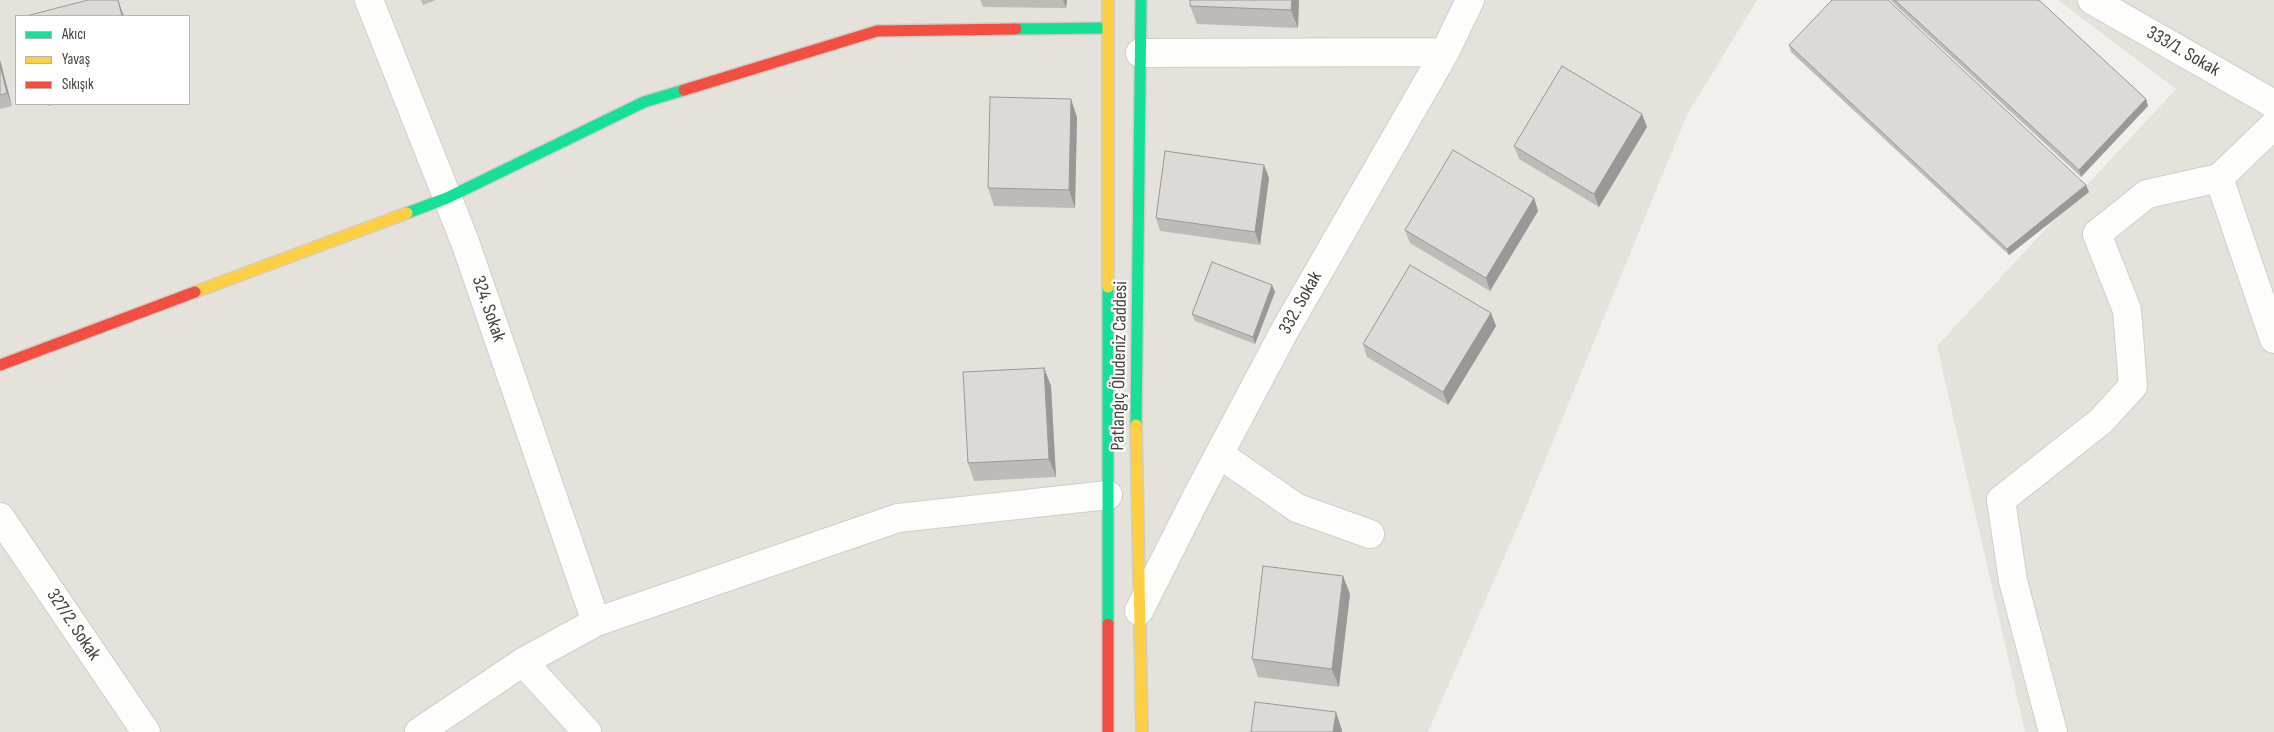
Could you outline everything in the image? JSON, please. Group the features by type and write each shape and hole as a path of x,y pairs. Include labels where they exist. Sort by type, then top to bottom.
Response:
{"main road":[{"name":"Patlangıç Öludeniz Caddesi","path":"1108,0 1110,702 1108,732"},
{"name":"Patlangıç Öludeniz Caddesi","path":"1141,0 1136,471 1142,732"},
{"path":"0,365 447,198 644,102 877,31 1108,28"}],"street":[{"name":"324. Sokak","path":"369,0 465,242 596,622"},
{"name":"332. Sokak","path":"1139,611 1219,454 1290,322 1445,52 1470,0"},
{"name":"333/1. Sokak","path":"2092,0 2274,104"},
{"path":"1140,53 1445,52"},
{"path":"2053,732 2013,581 2001,500 2101,421 2134,386 2127,310 2097,234 2147,194 2219,178 2274,125"},
{"path":"2219,178 2274,339"},
{"path":"1219,454 1297,508 1370,534"},
{"path":"419,732 523,662 596,622 898,518 1108,495"},
{"name":"327/2. Sokak","path":"0,517 146,732"},
{"path":"523,662 587,732"}],"shaded area":[{"path":"0,0 1757,0 1687,115 1524,512 1428,732 0,732"},
{"path":"2058,0 2274,0 2274,732 2025,732 1937,346 2176,89"}],"building":[{"path":"88,0 118,0 122,15 30,15"},
{"path":"1190,0 1292,0 1291,10 1190,6"},
{"path":"1832,0 1888,0 2086,185 2007,249 1789,45"},
{"path":"1895,0 2039,0 2146,99 2079,170"},
{"path":"0,65 7,93 0,95"},
{"path":"1562,66 1642,114 1594,194 1514,146"},
{"path":"990,97 1071,99 1069,190 988,188"},
{"path":"1453,150 1534,198 1486,278 1405,230"},
{"path":"1165,151 1264,165 1255,232 1156,218"},
{"path":"1212,262 1272,285 1253,337 1192,314"},
{"path":"1410,265 1491,313 1443,392 1363,344"},
{"path":"1044,368 1049,459 968,463 963,372"},
{"path":"1263,566 1343,576 1332,669 1252,659"},
{"path":"1255,702 1336,712 1333,732 1251,732"}],"traffic: fast":[{"path":"1136,425 1141,0"},
{"path":"1016,29 1108,28"},
{"path":"407,213 447,198 644,102 684,90"},
{"path":"1108,287 1108,624"}],"traffic: slow":[{"path":"1108,0 1108,287"},
{"path":"195,292 407,213"},
{"path":"1136,425 1142,732"}],"traffic: jam":[{"path":"684,90 877,31 1016,29"},
{"path":"0,365 195,292"},
{"path":"1108,624 1108,732"}]}
